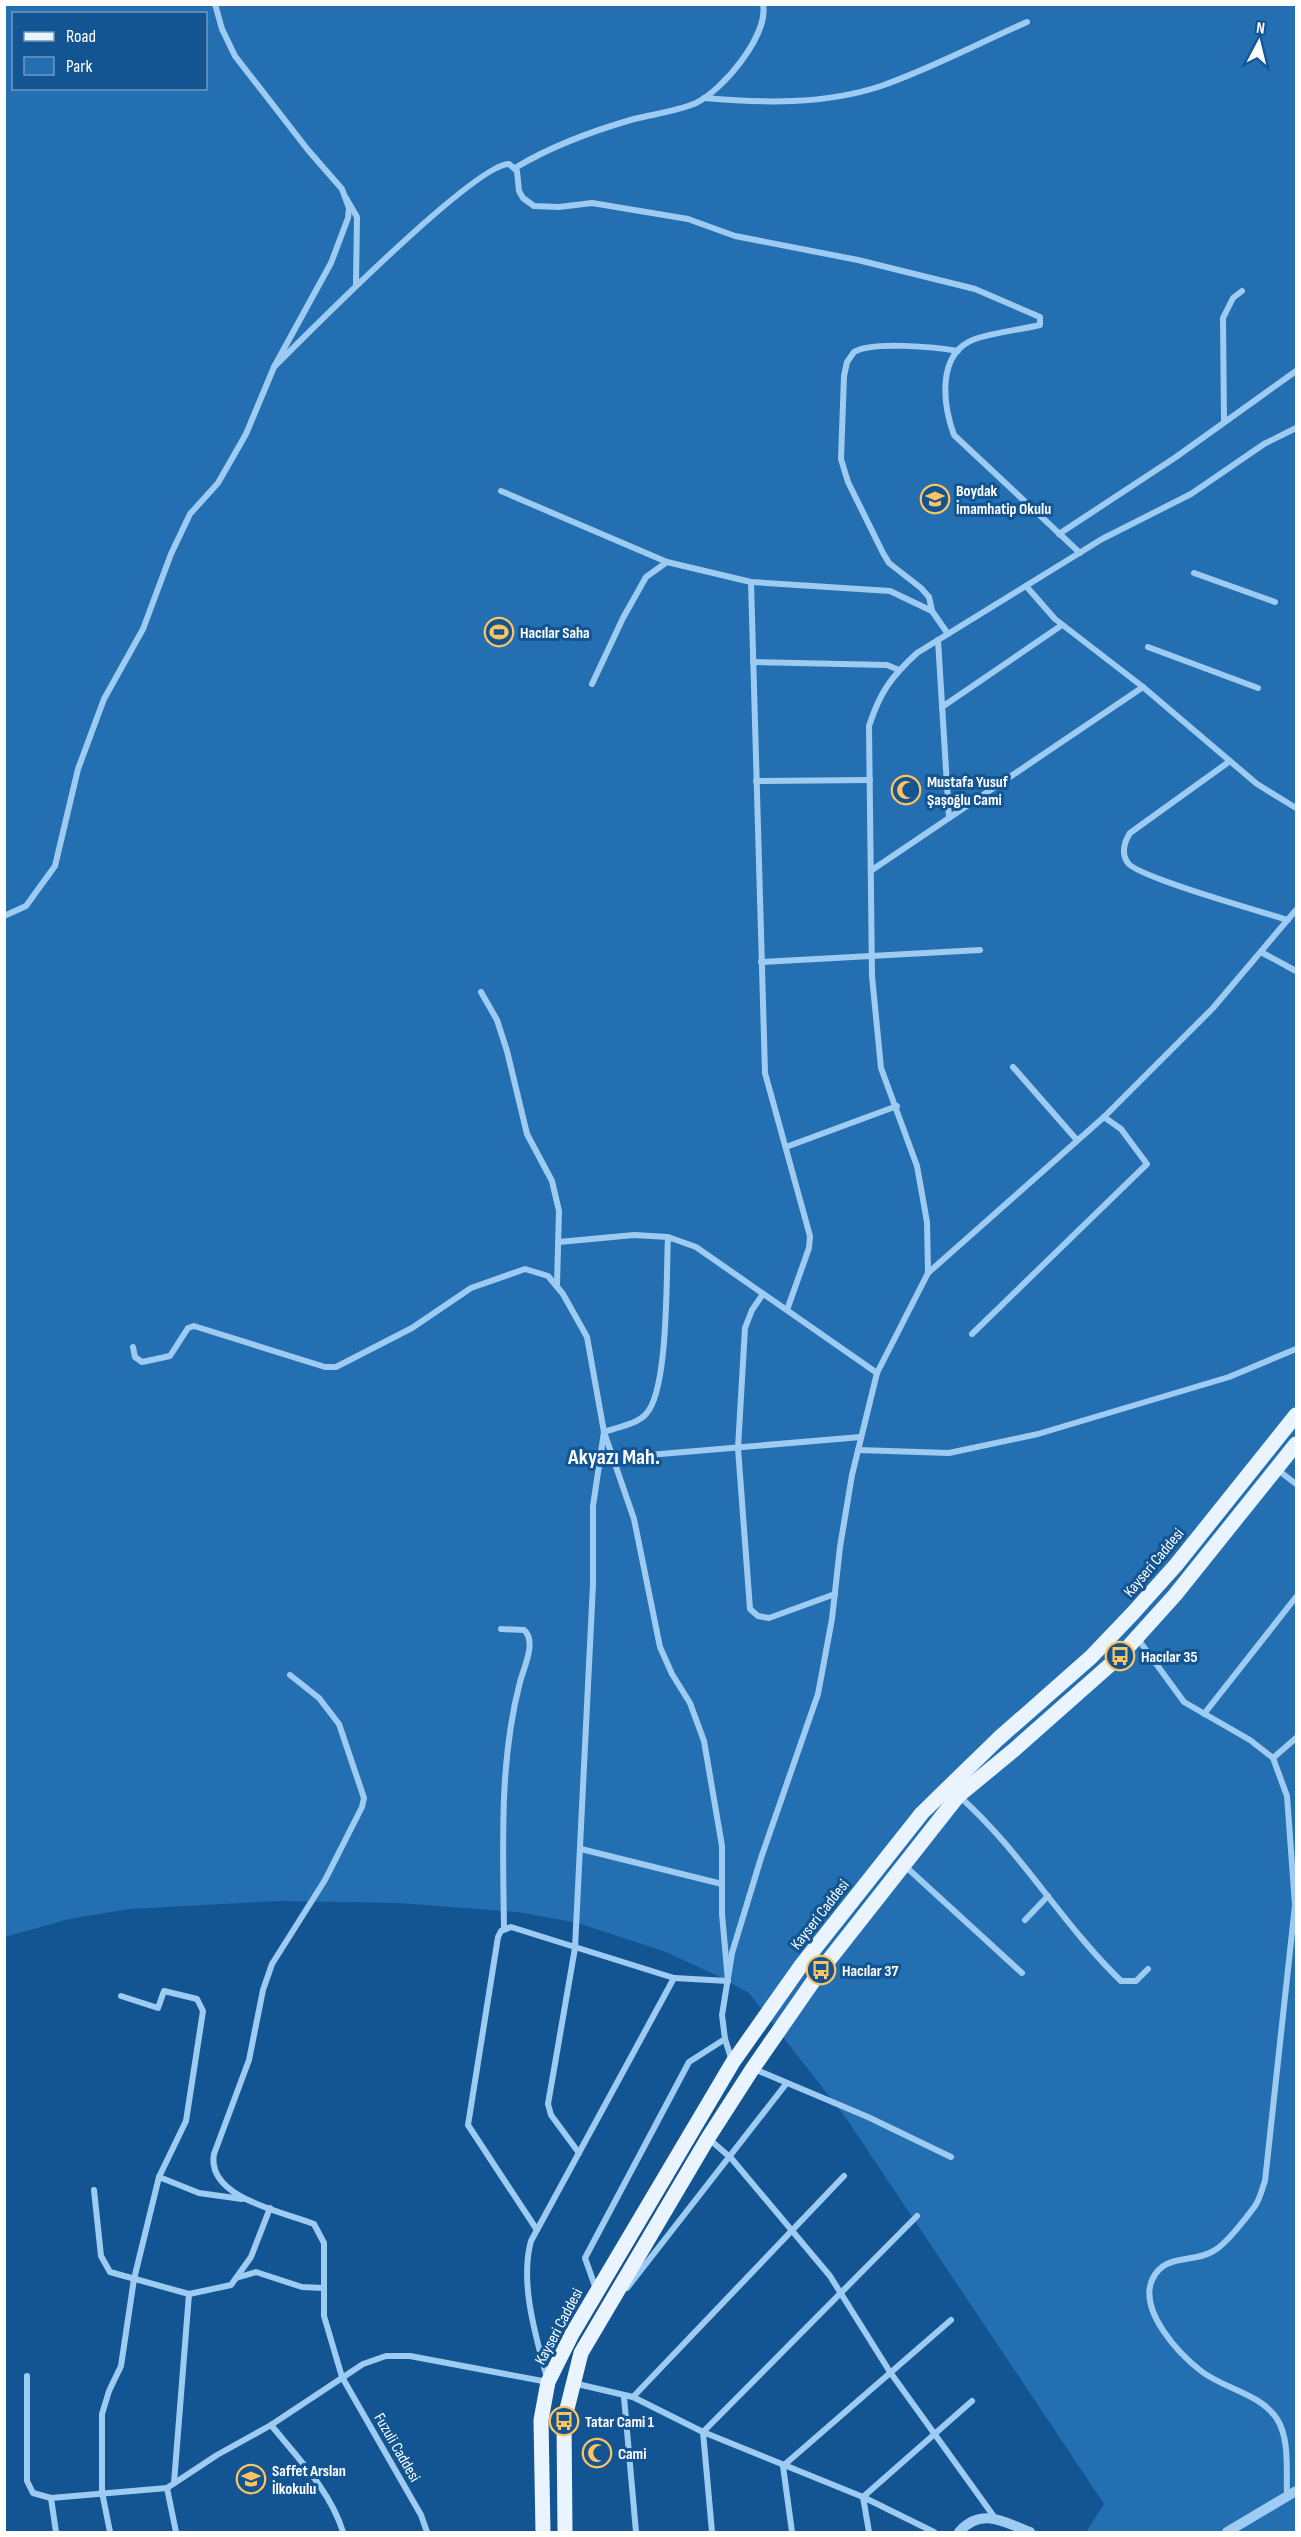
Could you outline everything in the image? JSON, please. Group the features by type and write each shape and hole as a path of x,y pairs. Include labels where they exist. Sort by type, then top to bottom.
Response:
{"main road":[{"name":"Kayseri Caddesi","path":"543,2532 541,2420 548,2382 597,2292 733,2062 800,1967 922,1813 998,1739 1091,1656 1133,1613 1176,1564 1296,1415"},
{"name":"Kayseri Caddesi","path":"565,2532 564,2421 581,2353 708,2138 753,2068 820,1970 958,1796 1015,1749 1137,1638 1296,1444"}],"street":[{"path":"216,4 222,29 235,56 352,203 357,217 356,284"},
{"path":"515,168 550,147 610,126 696,103 716,91 733,73 747,52 764,19 763,4"},
{"path":"704,98 759,102 814,100 880,86 1027,22"},
{"path":"274,367 356,284 473,183 502,165 509,164 515,168 519,191 523,198 534,206 559,207 592,203 688,219 735,236 858,261 975,289 1041,320 1040,326 975,339 958,351 946,376 946,414 954,435 1080,553"},
{"path":"4,916 26,906 55,866 78,769 104,699 143,629 171,554 190,514 218,483 241,443 274,367 331,262 348,218 346,198"},
{"path":"1224,421 1223,318 1233,298 1242,291"},
{"path":"948,634 932,611 929,597 889,563 846,476 841,459 842,392 847,362 858,350 911,348 958,351"},
{"path":"1059,534 1176,457 1296,370"},
{"path":"928,1273 927,1222 919,1178 897,1106 881,1068 872,955 869,726 877,700 891,677 917,652 1080,553 1191,494 1264,444 1296,428"},
{"path":"501,491 667,562 693,566 751,582 890,591 932,611"},
{"path":"592,684 646,577 667,562"},
{"path":"1194,573 1275,602"},
{"path":"751,582 765,1073 810,1236 787,1310"},
{"path":"1026,586 1062,625 1143,687 1257,784 1296,808"},
{"path":"942,706 1062,625"},
{"path":"938,640 949,818"},
{"path":"1148,647 1258,688"},
{"path":"753,662 887,664 899,670"},
{"path":"872,870 1143,687"},
{"path":"1230,762 1130,833 1124,846 1125,858 1132,868 1167,883 1288,920"},
{"path":"756,781 870,780"},
{"path":"733,2062 724,2039 722,2015 732,1953 761,1858 818,1694 835,1594 840,1547 858,1450 877,1373 928,1273 1076,1139 1104,1117 1213,1008 1296,910"},
{"path":"761,962 980,950"},
{"path":"1261,951 1296,971"},
{"path":"481,992 496,1020 507,1051 526,1134 552,1181 559,1211 557,1284"},
{"path":"1013,1067 1076,1139"},
{"path":"786,1147 897,1106"},
{"path":"972,1334 1147,1164 1121,1129 1104,1117"},
{"path":"559,1242 634,1235 668,1237 696,1247 877,1373"},
{"path":"604,1432 636,1422 645,1416 655,1399 662,1366 668,1237"},
{"path":"133,1347 135,1357 139,1361 170,1356 188,1328 194,1326 331,1368 412,1328 471,1288 525,1269 537,1271 557,1284 587,1337 604,1432 634,1519 660,1647 672,1674 690,1703 704,1741 722,1846 728,1981"},
{"path":"763,1294 752,1310 746,1328 738,1448 750,1609 758,1616 769,1618 835,1594"},
{"path":"858,1450 949,1453 1038,1434 1229,1377 1296,1349"},
{"path":"579,2153 551,2115 548,2103 575,1948 593,1584 593,1506 604,1432"},
{"path":"613,1458 861,1437"},
{"path":"1276,1469 1296,1484"},
{"path":"1204,1714 1296,1597"},
{"path":"501,1629 524,1629 530,1641 518,1691 505,1767 504,1929 498,1937 468,2125 537,2230"},
{"path":"1137,1638 1184,1702 1250,1740 1273,1758 1287,1796 1296,1905 1265,2181 1256,2205 1215,2251 1173,2261 1157,2271 1149,2289 1152,2314 1160,2327 1201,2371 1254,2399 1276,2417 1283,2429 1292,2493 1232,2531"},
{"path":"242,2199 216,2175 213,2161 249,2060 263,1990 272,1964 325,1880 362,1807 364,1798 339,1724 319,1698 290,1676"},
{"path":"1273,1758 1296,1738"},
{"path":"958,1796 990,1823 1100,1960 1121,1981 1136,1981 1148,1969"},
{"path":"581,1849 722,1884"},
{"path":"903,1865 1022,1973"},
{"path":"1025,1920 1048,1896"},
{"path":"504,1929 511,1927 674,1978 728,1981"},
{"path":"27,2376 27,2481 33,2493 51,2498 166,2488 217,2455 272,2425 363,2364 394,2356 410,2356 548,2382 532,2319 528,2253 537,2230 674,1978"},
{"path":"110,2532 102,2492 102,2414 109,2391 121,2366 134,2279 159,2177 186,2121 202,2007 197,1999 164,1991 158,2008 121,1996"},
{"path":"597,2292 585,2258 689,2062 724,2039"},
{"path":"753,2068 951,2157"},
{"path":"597,2326 786,2084"},
{"path":"708,2138 730,2158 830,2276 890,2372 995,2519"},
{"path":"633,2397 844,2176"},
{"name":"Fuzuli Caddesi","path":"159,2177 199,2193 242,2199 314,2224 324,2243 324,2316 342,2377 421,2516 427,2532"},
{"path":"94,2190 102,2262 110,2272 189,2294 231,2285 251,2257 270,2208"},
{"path":"703,2432 917,2216"},
{"path":"236,2278 256,2272 267,2273 302,2287 324,2288"},
{"path":"174,2483 189,2294"},
{"path":"783,2466 951,2320"},
{"path":"572,2383 624,2397 633,2397 703,2432 863,2497 934,2532"},
{"path":"624,2397 636,2532"},
{"path":"863,2497 972,2401"},
{"path":"272,2425 307,2470 339,2518 344,2532"},
{"path":"703,2432 712,2532"},
{"path":"783,2466 792,2532"},
{"path":"166,2488 176,2532"},
{"path":"863,2497 868,2532"},
{"path":"51,2498 56,2532"},
{"path":"959,2532 974,2519 984,2517 1030,2532"}],"green space":[{"path":"5,5 1296,5 1296,2532 1086,2532 1104,2504 846,2118 749,1993 722,1978 666,1952 578,1923 518,1912 399,1903 279,1901 129,1909 69,1919 5,1937"}],"place":[{"name":"Boydak İmamhatip Okulu","path":"935,499"},
{"name":"Hacılar Saha","path":"499,632"},
{"name":"Mustafa Yusuf Şaşoğlu Cami","path":"906,790"},
{"name":"Hacılar 35","path":"1120,1656"},
{"name":"Hacılar 37","path":"821,1970"},
{"name":"Tatar Cami 1","path":"564,2421"},
{"name":"Cami","path":"597,2453"},
{"name":"Saffet Arslan İlkokulu","path":"251,2479"}],"district":[{"name":"Akyazı Mah.","path":"614,1456"}]}
